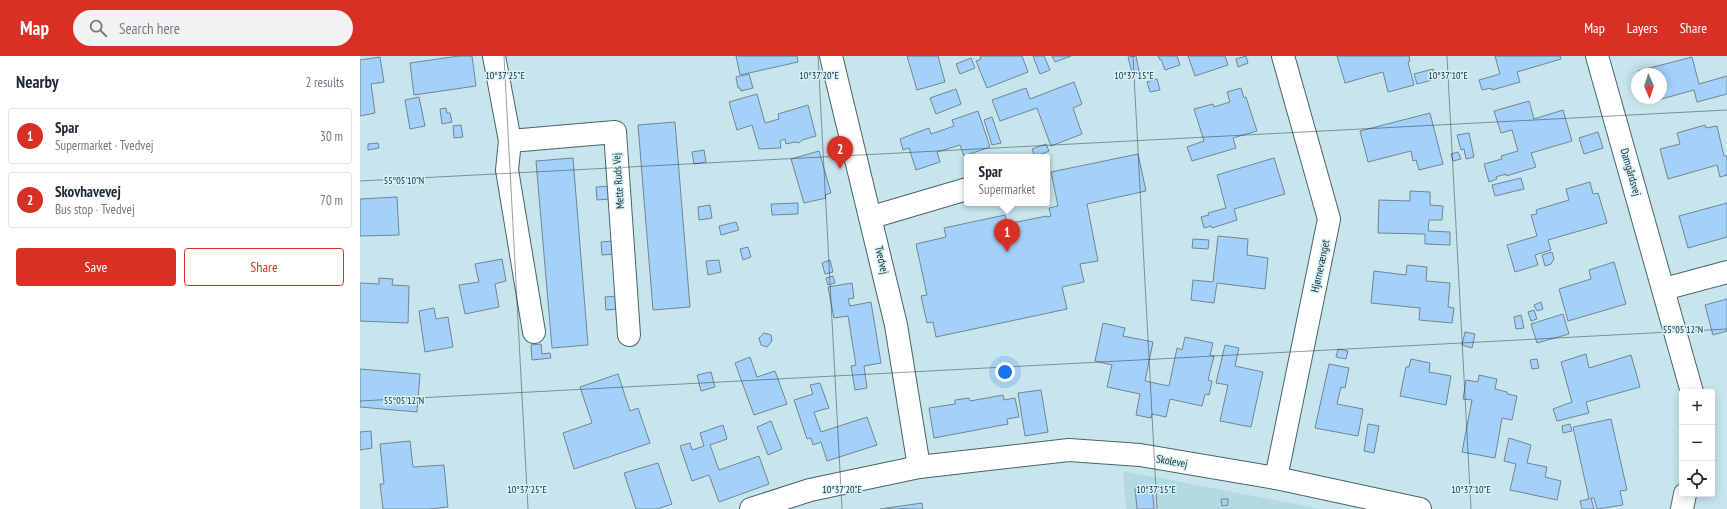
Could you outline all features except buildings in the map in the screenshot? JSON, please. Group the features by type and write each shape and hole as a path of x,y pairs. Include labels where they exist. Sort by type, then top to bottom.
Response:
{"street":[{"path":"494,56 510,141 507,170 534,332"},
{"name":"Tvedvej","path":"831,56 872,217 896,325 919,467"},
{"name":"Hjørnevænget","path":"1276,478 1329,219 1283,56"},
{"name":"Damgårdsvej","path":"1597,56 1691,389"},
{"name":"Mette Ruds Vej","path":"510,141 615,132 629,335"},
{"path":"872,217 964,190"},
{"path":"1664,289 1727,272"},
{"name":"Skolevej","path":"751,509 810,490 919,467 1069,450 1140,455 1276,478 1420,509"},
{"path":"1682,509 1685,497"}],"shaded area":[{"path":"1123,471 1321,509 1126,509"}],"place":[{"name":"Skovhavevej","path":"840,169"},
{"name":"Spar","path":"1007,252"}]}
